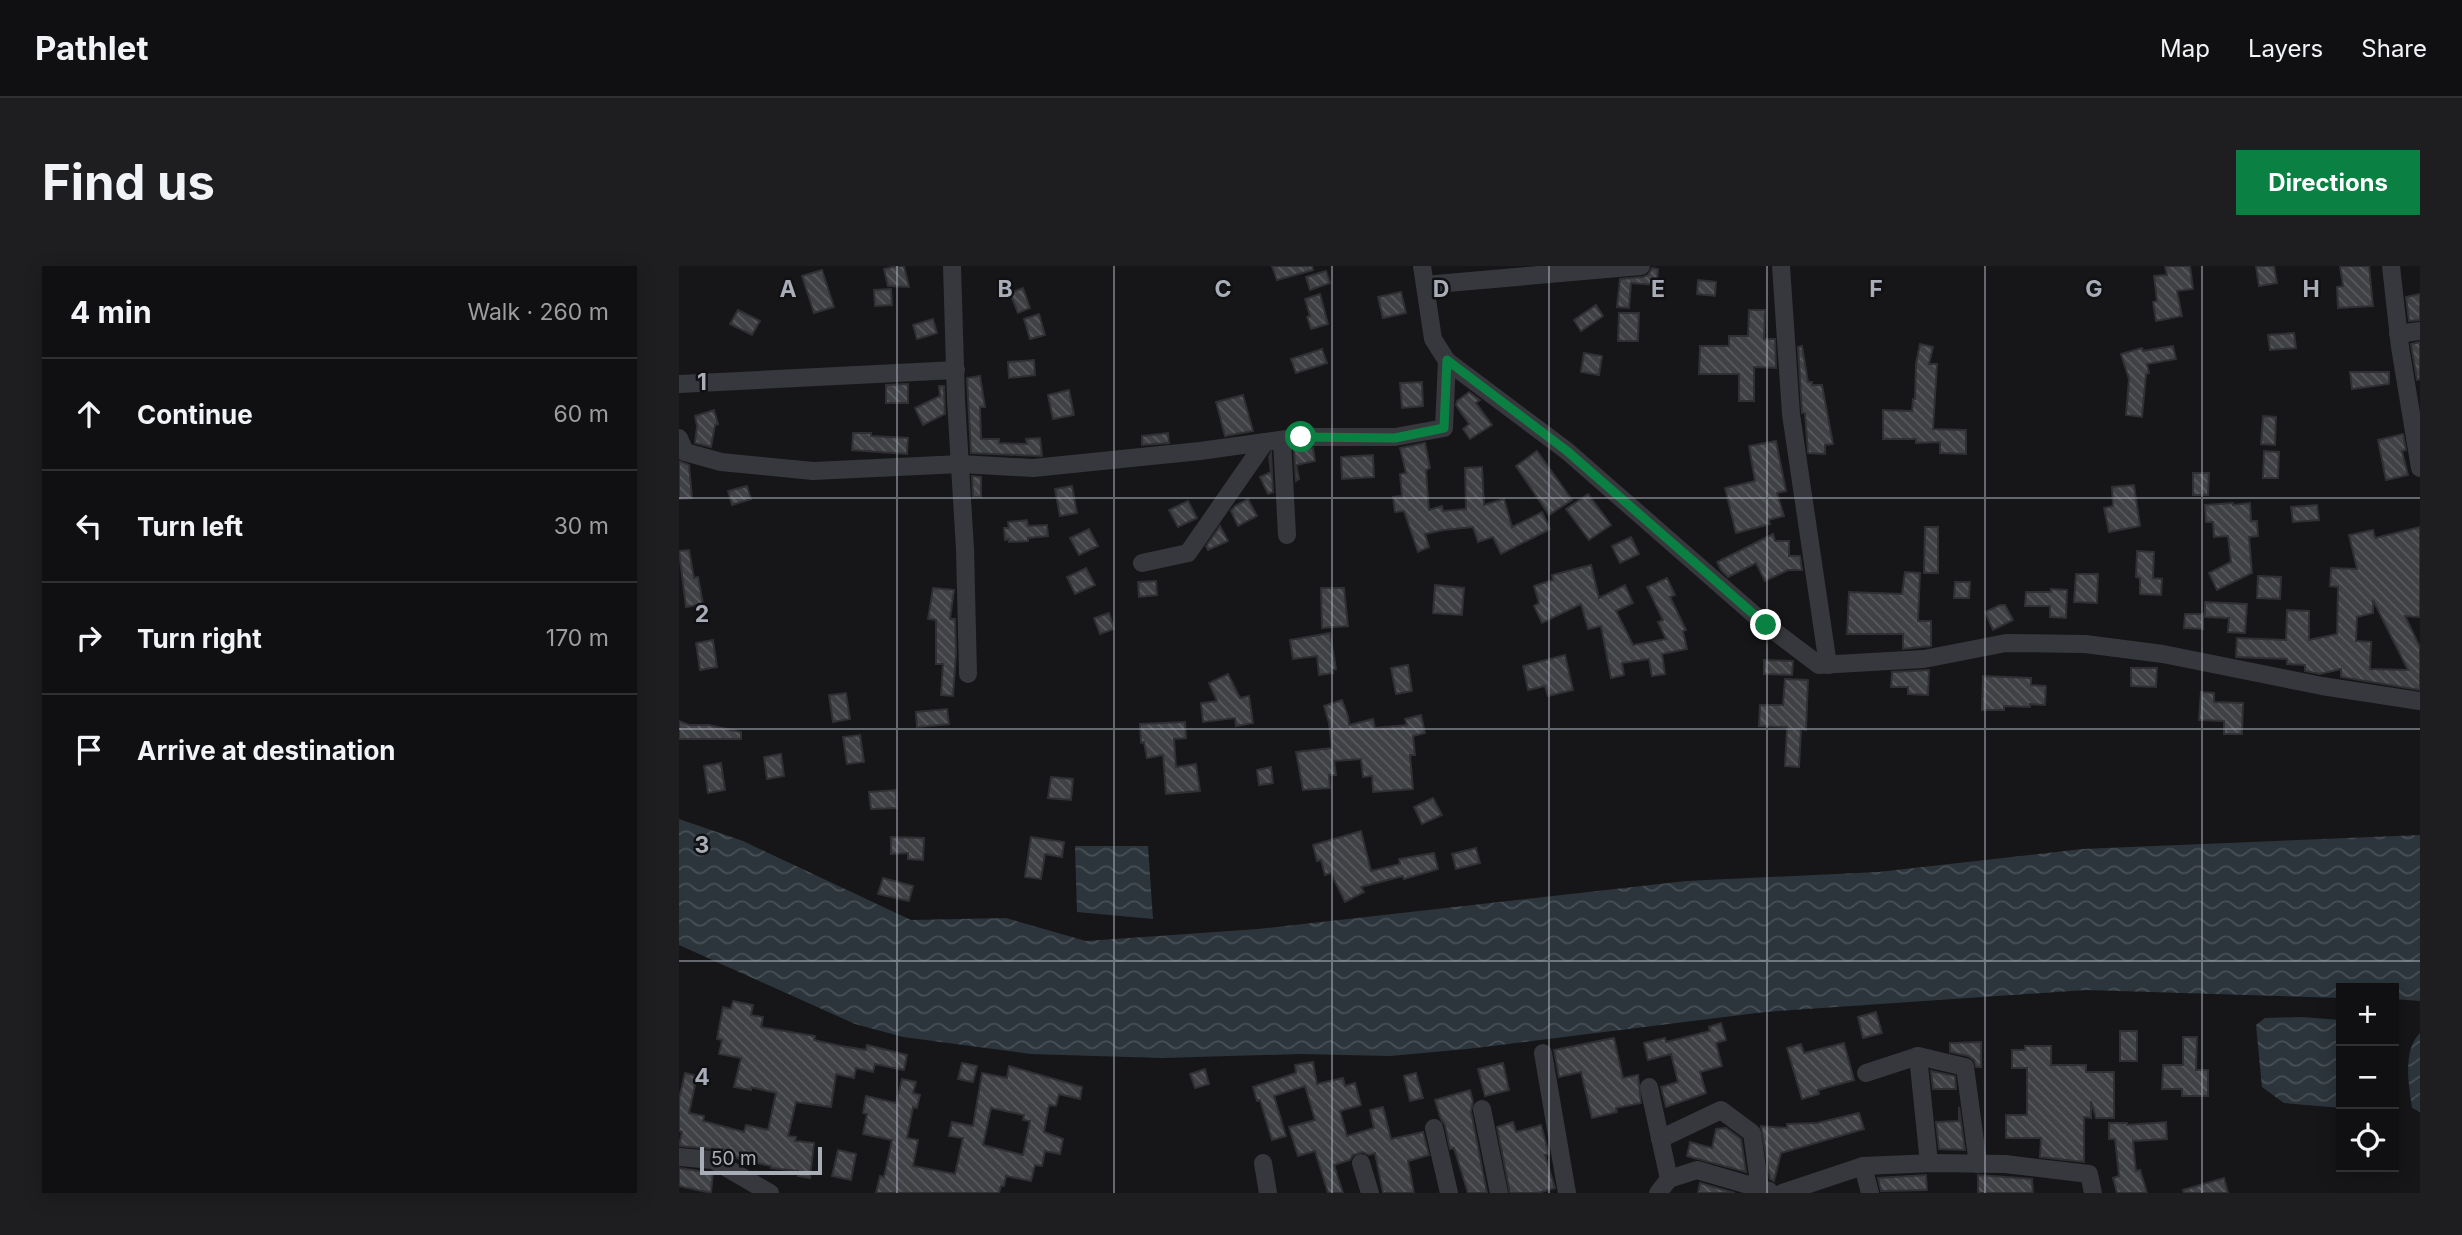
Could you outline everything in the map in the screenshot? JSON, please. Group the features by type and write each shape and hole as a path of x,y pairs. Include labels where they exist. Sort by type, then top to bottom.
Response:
{"street":[{"path":"953,266 968,674"},
{"path":"1422,266 1433,339 1447,360 1567,451 1766,625 1819,665 1924,659 2006,643 2085,644 2163,654 2322,686 2420,701"},
{"path":"1425,285 1641,266"},
{"path":"1781,266 1791,414 1828,664"},
{"path":"2391,266 2398,334 2414,390 2420,468"},
{"path":"2398,334 2420,331"},
{"path":"679,438 685,452 721,462 813,471 961,464 1033,468 1201,452 1301,437 1395,438 1444,428 1447,360"},
{"path":"679,384 956,370"},
{"path":"1274,441 1287,535"},
{"path":"1142,563 1188,553 1274,441"},
{"path":"1543,1054 1567,1193"},
{"path":"1866,1073 1918,1056 1965,1067 1978,1164"},
{"path":"1918,1056 1929,1163"},
{"path":"1649,1087 1660,1139 1664,1186 1697,1170 1768,1191"},
{"path":"1482,1109 1499,1193"},
{"path":"1660,1139 1720,1111 1752,1133 1768,1191"},
{"path":"1434,1128 1449,1193"},
{"path":"679,1157 713,1160 770,1193"},
{"path":"1263,1163 1268,1193"},
{"path":"1361,1163 1370,1193"},
{"path":"1781,1193 1863,1166 1929,1163 2005,1164 2089,1174 2093,1193"},
{"path":"1863,1166 1870,1193"}],"water":[{"path":"679,819 743,841 911,920 1006,918 1086,941 1258,929 1686,881 1878,872 2082,849 2420,835 2420,1001 2399,999 2399,983 2336,983 2336,998 2086,990 1765,1012 1390,1056 1301,1054 1161,1058 1031,1054 903,1037 855,1024 679,945"},
{"path":"1075,846 1148,846 1153,919 1077,912"},
{"path":"2265,1018 2336,1020 2336,1108 2284,1103 2262,1087 2256,1025"},
{"path":"2420,1033 2420,1112 2412,1108 2408,1069 2414,1040"}],"building":[{"path":"904,266 909,287 888,286 884,269"},
{"path":"1272,266 1312,266 1313,270 1277,280"},
{"path":"2165,266 2190,266 2193,289 2177,291 2182,316 2156,321 2153,302 2157,301 2154,276 2167,275"},
{"path":"2256,266 2274,266 2277,283 2259,286"},
{"path":"2340,266 2369,266 2373,306 2338,308 2337,287 2343,286"},
{"path":"1652,268 1658,269 1657,285 1631,283 1629,308 1617,307 1620,279 1643,277 1648,275"},
{"path":"822,270 834,307 814,313 802,276"},
{"path":"1326,271 1330,283 1310,290 1306,277"},
{"path":"1698,280 1716,282 1715,296 1697,294"},
{"path":"1023,288 1030,308 1018,313 1010,293"},
{"path":"891,289 892,305 875,306 874,290"},
{"path":"1401,292 1406,313 1383,318 1378,297"},
{"path":"1320,294 1328,324 1311,329 1305,299"},
{"path":"2420,294 2420,320 2409,321 2406,297"},
{"path":"1596,305 1603,316 1581,331 1574,320"},
{"path":"738,310 760,321 752,335 730,324"},
{"path":"1749,310 1765,310 1764,339 1775,339 1776,368 1754,367 1754,401 1739,401 1739,374 1699,374 1700,346 1729,346 1729,336 1748,336"},
{"path":"1619,313 1639,313 1638,341 1618,341"},
{"path":"1039,314 1045,335 1030,339 1024,319"},
{"path":"933,319 937,333 917,339 913,325"},
{"path":"2294,333 2296,348 2270,350 2268,335"},
{"path":"2420,342 2420,379 2417,380 2411,344"},
{"path":"1920,344 1933,347 1929,364 1937,364 1933,429 1966,430 1966,454 1940,453 1940,442 1916,443 1916,439 1883,439 1883,410 1912,411"},
{"path":"1802,346 1808,382 1822,385 1833,444 1825,445 1825,454 1808,453 1805,413 1802,413 1798,347"},
{"path":"2173,346 2176,359 2147,364 2149,373 2146,374 2142,417 2126,415 2129,379 2121,354 2142,348 2143,351"},
{"path":"1322,349 1327,363 1296,373 1291,359"},
{"path":"1584,353 1602,356 1599,375 1581,372"},
{"path":"1034,360 1035,375 1009,378 1008,362"},
{"path":"2350,372 2389,372 2389,384 2352,389"},
{"path":"980,376 985,407 980,407 981,439 1027,444 1026,439 1040,438 1042,456 971,453 967,378"},
{"path":"1422,382 1423,406 1402,408 1400,383"},
{"path":"908,384 908,403 886,403 886,385"},
{"path":"939,386 944,386 945,414 923,425 915,408 940,396"},
{"path":"1069,390 1074,415 1053,419 1048,395"},
{"path":"1469,392 1480,400 1476,403 1492,425 1470,439 1463,429 1469,424 1456,405 1457,401"},
{"path":"1243,395 1253,431 1225,436 1216,402"},
{"path":"714,410 718,424 715,425 711,447 695,443 695,416"},
{"path":"2263,416 2276,417 2275,445 2261,444"},
{"path":"853,433 908,438 907,454 852,450"},
{"path":"1168,433 1169,443 1142,445 1142,436"},
{"path":"2403,434 2406,450 2402,451 2408,475 2386,480 2378,440"},
{"path":"1776,441 1786,491 1777,493 1784,516 1768,520 1770,524 1736,533 1725,488 1755,481 1749,446"},
{"path":"1425,443 1430,468 1426,470 1429,510 1442,506 1443,511 1466,509 1465,468 1482,467 1484,505 1504,499 1512,527 1542,512 1550,529 1501,554 1493,537 1478,542 1473,527 1444,530 1425,534 1429,547 1418,552 1404,511 1395,512 1393,497 1402,496 1400,474 1406,473 1400,448"},
{"path":"1313,448 1315,461 1296,465 1299,479 1296,481 1294,450"},
{"path":"1537,451 1572,500 1549,515 1516,466"},
{"path":"2264,451 2279,452 2278,478 2263,478"},
{"path":"1271,453 1273,492 1268,494 1260,477 1271,472"},
{"path":"1373,455 1374,477 1342,479 1341,457"},
{"path":"679,461 689,465 692,498 679,499"},
{"path":"2193,473 2209,473 2208,495 2193,495"},
{"path":"972,476 981,477 981,497 973,497"},
{"path":"2134,485 2140,526 2109,532 2104,508 2113,506 2112,487"},
{"path":"747,486 751,499 732,505 728,491"},
{"path":"1072,486 1077,513 1060,516 1055,489"},
{"path":"1588,494 1611,525 1589,540 1566,509"},
{"path":"1248,499 1257,516 1238,526 1231,511"},
{"path":"1188,501 1197,518 1178,527 1169,510"},
{"path":"2250,503 2251,521 2257,521 2258,536 2249,537 2252,573 2217,590 2209,573 2231,562 2228,536 2214,537 2213,522 2206,522 2205,505"},
{"path":"2317,505 2319,520 2293,522 2291,507"},
{"path":"1027,520 1028,526 1047,525 1048,536 1028,538 1028,541 1005,540 1004,528 1009,528 1008,522"},
{"path":"1220,526 1228,541 1208,550 1206,546"},
{"path":"1925,527 1938,527 1938,573 1924,573"},
{"path":"2420,527 2420,617 2405,616 2420,647 2420,690 2341,677 2341,669 2320,674 2305,671 2305,665 2287,664 2287,659 2236,657 2237,638 2286,640 2287,610 2309,611 2309,640 2337,634 2338,587 2330,586 2331,568 2357,569 2349,535 2373,530 2375,538","holes":["2373,600 2408,670 2370,669 2371,642 2356,641 2357,617 2373,613"]},
{"path":"1089,529 1098,546 1079,555 1070,538"},
{"path":"1773,534 1775,541 1789,541 1789,556 1800,556 1802,570 1788,570 1765,581 1756,563 1728,577 1721,570 1717,562"},
{"path":"1631,537 1639,554 1620,563 1612,546"},
{"path":"689,550 694,578 698,577 703,604 686,607 679,551"},
{"path":"2137,551 2154,552 2153,578 2162,579 2161,595 2140,594 2140,578 2136,577"},
{"path":"1591,565 1599,598 1625,585 1633,603 1616,611 1633,645 1666,639 1658,622 1663,620 1647,587 1667,578 1675,595 1670,597 1686,630 1683,631 1687,649 1662,654 1665,674 1652,676 1649,659 1622,663 1624,675 1611,678 1601,626 1588,629 1581,604 1542,623 1534,606 1539,603 1534,586 1553,580 1552,575"},
{"path":"1086,568 1095,585 1075,594 1067,577"},
{"path":"1905,572 1920,573 1918,621 1931,621 1931,646 1903,649 1903,634 1847,634 1849,592 1902,594"},
{"path":"2076,574 2098,574 2097,603 2074,602"},
{"path":"2258,576 2281,577 2280,599 2257,598"},
{"path":"1156,581 1157,595 1139,597 1138,582"},
{"path":"1955,582 1970,582 1969,598 1954,598"},
{"path":"1435,585 1464,588 1462,615 1433,613"},
{"path":"933,588 954,590 950,619 955,619 953,696 941,695 943,664 936,664 936,620 928,619"},
{"path":"1321,588 1344,588 1348,626 1322,628"},
{"path":"2051,589 2067,590 2066,618 2050,617 2050,606 2025,606 2026,592 2051,592"},
{"path":"2205,602 2247,604 2245,633 2228,632 2229,618 2205,617"},
{"path":"2005,605 2013,620 1993,630 1985,612"},
{"path":"1109,613 1114,629 1100,634 1094,618"},
{"path":"2185,614 2203,614 2203,629 2184,628"},
{"path":"1330,633 1336,669 1332,670 1333,673 1319,675 1317,656 1293,659 1290,640"},
{"path":"713,640 717,667 700,670 696,643"},
{"path":"1565,655 1573,690 1548,696 1545,686 1528,690 1523,666"},
{"path":"1764,660 1793,661 1792,675 1764,674"},
{"path":"1408,665 1412,691 1396,694 1391,668"},
{"path":"2131,668 2157,668 2156,687 2131,686"},
{"path":"1929,670 1928,695 1908,694 1908,687 1891,687 1892,672"},
{"path":"1228,674 1240,698 1249,696 1253,723 1236,726 1235,718 1203,722 1201,703 1217,701 1209,683"},
{"path":"1983,676 2031,678 2031,685 2046,686 2045,705 2004,706 2004,710 1982,710"},
{"path":"1785,679 1808,680 1806,730 1801,729 1799,767 1785,766 1787,727 1759,726 1760,705 1783,705"},
{"path":"2201,692 2214,693 2214,702 2243,703 2242,734 2224,734 2224,721 2199,720"},
{"path":"846,693 850,719 833,722 829,695"},
{"path":"1342,700 1349,725 1373,719 1375,728 1407,725 1405,719 1421,715 1425,733 1413,736 1415,755 1410,755 1413,789 1373,792 1372,776 1363,777 1361,759 1334,761 1336,775 1329,775 1330,788 1303,790 1296,752 1332,748 1324,706"},
{"path":"947,709 949,724 917,727 916,712"},
{"path":"679,721 689,725 709,725 741,732 741,739 679,739"},
{"path":"1185,722 1186,738 1174,739 1176,767 1196,764 1200,791 1166,794 1163,755 1147,758 1144,742 1141,743 1140,724"},
{"path":"860,735 864,762 847,764 843,737"},
{"path":"781,754 784,776 767,779 764,757"},
{"path":"721,763 725,790 708,793 704,766"},
{"path":"1271,767 1273,783 1259,785 1257,770"},
{"path":"1051,777 1073,779 1071,800 1048,798"},
{"path":"896,790 897,808 871,809 869,792"},
{"path":"1433,798 1442,815 1422,824 1414,807"},
{"path":"1361,831 1371,871 1400,864 1399,859 1434,853 1438,869 1361,887 1364,892 1345,902 1331,873 1325,875 1321,860 1317,861 1313,845"},
{"path":"891,837 924,838 923,860 908,859 908,853 891,854"},
{"path":"1031,837 1064,842 1062,857 1045,854 1041,879 1025,877"},
{"path":"1476,848 1480,863 1456,869 1452,854"},
{"path":"883,878 913,886 909,901 878,894"},
{"path":"733,1001 753,1005 751,1015 763,1017 761,1027 815,1036 814,1040 841,1046 866,1050 867,1045 907,1055 904,1070 875,1064 873,1072 856,1068 854,1078 836,1074 831,1107 796,1102 788,1136 796,1137 795,1141 814,1143 810,1178 798,1176 798,1171 771,1168 715,1149 679,1146 682,1132 679,1131 679,1099 685,1073 697,1076 689,1113 704,1116 703,1121 744,1132 746,1125 768,1130 776,1093 751,1087 751,1090 734,1087 741,1058 719,1054 722,1040 717,1039 723,1007 731,1009"},
{"path":"1876,1012 1882,1033 1863,1038 1858,1017"},
{"path":"1721,1023 1726,1040 1716,1043 1722,1066 1700,1072 1706,1093 1666,1107 1661,1087 1678,1082 1671,1054 1648,1060 1644,1043 1665,1038 1666,1042 1710,1031 1709,1027"},
{"path":"2120,1031 2137,1031 2137,1061 2120,1061"},
{"path":"2183,1037 2197,1037 2196,1070 2208,1070 2208,1096 2182,1096 2182,1089 2162,1089 2163,1065 2183,1065"},
{"path":"1614,1038 1623,1078 1638,1075 1641,1103 1616,1108 1617,1112 1592,1118 1581,1072 1559,1077 1554,1050"},
{"path":"1981,1042 1981,1067 1976,1067 1974,1060 1968,1056 1950,1052 1950,1043"},
{"path":"1844,1043 1854,1080 1818,1090 1819,1094 1802,1099 1787,1048 1801,1044 1804,1053"},
{"path":"2025,1046 2051,1046 2051,1065 2086,1065 2086,1072 2114,1072 2114,1118 2096,1118 2091,1101 2091,1118 2084,1117 2084,1162 2040,1157 2041,1138 2006,1138 2006,1115 2027,1115 2027,1068 2012,1068 2012,1050 2025,1050"},
{"path":"1313,1062 1317,1084 1343,1078 1345,1086 1355,1083 1361,1105 1340,1111 1347,1136 1374,1128 1370,1110 1383,1107 1391,1139 1423,1132 1429,1155 1408,1161 1414,1193 1383,1193 1375,1153 1369,1155 1363,1152 1334,1165 1343,1193 1328,1193 1315,1151 1298,1156 1289,1127 1315,1120 1305,1086 1274,1096 1286,1136 1272,1140 1260,1100 1257,1101 1253,1087 1296,1073 1295,1065"},
{"path":"962,1063 977,1066 973,1082 958,1079"},
{"path":"1503,1063 1509,1090 1485,1096 1478,1069"},
{"path":"1009,1066 1082,1087 1080,1099 1059,1094 1056,1106 1049,1105 1044,1132 1063,1139 1060,1154 1045,1151 1042,1166 1035,1165 1031,1181 1006,1176 999,1193 876,1193 880,1176 884,1177 892,1140 863,1134 867,1114 863,1113 866,1096 896,1103 902,1079 916,1082 913,1093 920,1095 917,1108 913,1107 907,1138 918,1140 913,1166 955,1174 963,1138 949,1136 952,1122 973,1126 982,1073 1007,1078","holes":["991,1108 1024,1115 1023,1120 1030,1121 1023,1155 983,1145"]},
{"path":"1205,1069 1209,1084 1195,1088 1190,1074"},
{"path":"1931,1071 1955,1076 1956,1089 1933,1089"},
{"path":"1416,1073 1423,1098 1410,1101 1404,1076"},
{"path":"1470,1090 1473,1102 1471,1111 1487,1193 1468,1193 1454,1148 1450,1149 1445,1125 1435,1100"},
{"path":"1959,1107 1965,1150 1939,1149 1936,1122 1959,1121"},
{"path":"1859,1113 1864,1129 1781,1153 1774,1181 1770,1179 1761,1126 1787,1128 1787,1124 1817,1123"},
{"path":"1513,1122 1516,1132 1541,1125 1549,1154 1545,1155 1555,1188 1538,1193 1510,1193 1497,1127"},
{"path":"2166,1122 2167,1139 2133,1141 2136,1171 2140,1170 2147,1193 2117,1193 2113,1178 2119,1176 2115,1139 2109,1139 2109,1123 2127,1125"},
{"path":"1726,1128 1741,1139 1746,1172 1687,1156 1690,1142 1712,1148 1716,1129"},
{"path":"838,1150 856,1154 851,1180 832,1176"},
{"path":"679,1168 713,1173 711,1193 679,1186"},
{"path":"1926,1175 1927,1190 1881,1191 1878,1178"},
{"path":"1978,1175 2032,1179 2033,1193 1978,1193"},
{"path":"2224,1178 2228,1193 2184,1193 2183,1190"},
{"path":"1700,1183 1735,1193 1698,1193"}],"route":[{"path":"1301,437 1395,438 1444,428 1447,360 1567,451 1766,625"}]}
